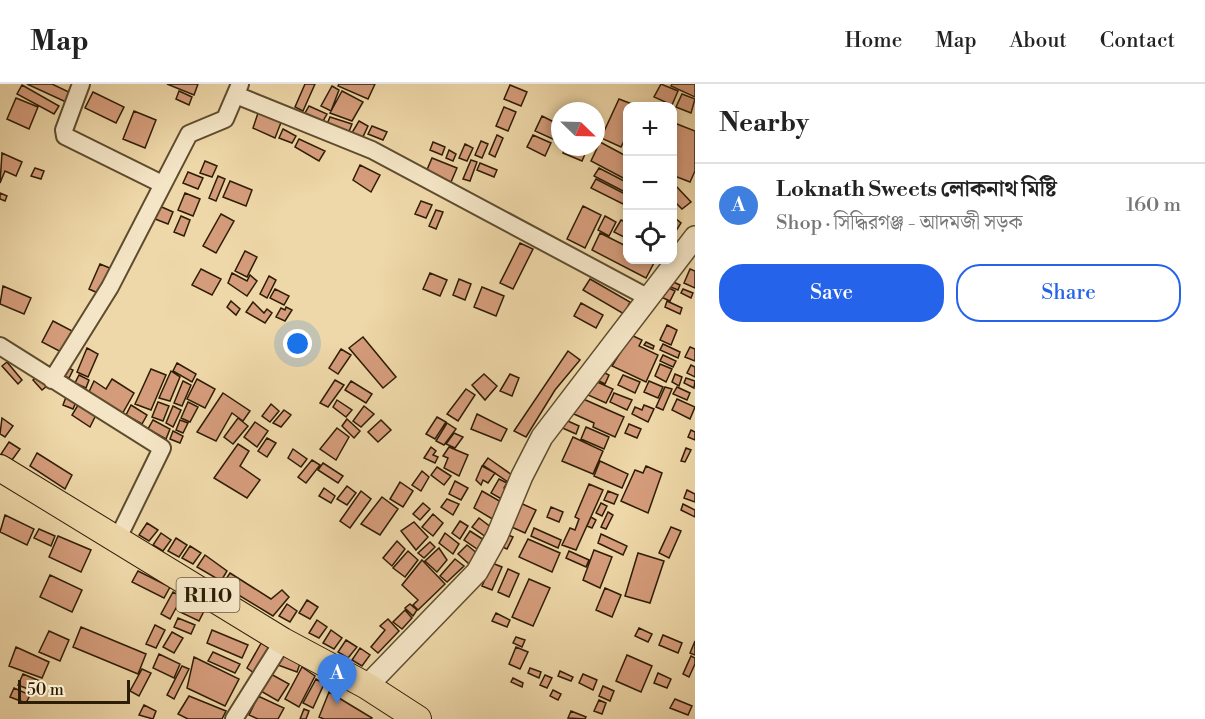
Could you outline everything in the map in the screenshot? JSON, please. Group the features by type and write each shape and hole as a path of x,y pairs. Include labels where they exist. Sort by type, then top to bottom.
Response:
{"main road":[{"name":"R110","path":"0,468 283,640 367,686 418,719"}],"street":[{"path":"81,84 64,130 65,136 162,184"},
{"path":"52,380 110,287 189,134 197,129 220,123 238,89 372,150 647,297"},
{"path":"367,686 477,572 497,536 522,476 542,437 695,237"},
{"path":"0,346 158,443 162,448 117,540"},
{"path":"234,719 283,640"}],"building":[{"path":"27,84 52,84 71,93 66,102"},
{"path":"167,84 198,84 194,95"},
{"path":"305,84 315,84 303,111 295,107"},
{"path":"339,84 375,84 368,99 338,86"},
{"path":"661,84 678,91 673,102 665,102 654,97"},
{"path":"672,84 695,84 695,97 671,86"},
{"path":"22,85 59,106 54,114 17,94"},
{"path":"510,85 527,92 521,106 504,99"},
{"path":"332,86 339,90 331,111 321,106"},
{"path":"179,91 192,97 189,105 176,99"},
{"path":"342,91 363,102 352,121 330,113"},
{"path":"93,92 124,107 116,123 85,108"},
{"path":"682,94 695,99 691,113 677,107"},
{"path":"16,98 38,107 29,129 7,119"},
{"path":"619,99 627,102 623,102 623,143 621,147 605,140 605,129"},
{"path":"309,106 327,114 323,121 305,113"},
{"path":"504,107 516,112 508,131 496,126"},
{"path":"259,110 282,120 275,138 253,128"},
{"path":"134,111 156,120 145,148 123,139"},
{"path":"542,116 551,120 551,138 535,131"},
{"path":"330,117 352,124 348,134 327,124"},
{"path":"359,121 368,126 361,141 350,136"},
{"path":"677,124 695,131 695,171 690,182 677,177"},
{"path":"372,126 387,132 383,140 368,134"},
{"path":"283,129 296,136 292,143 279,138"},
{"path":"497,135 503,138 495,157 489,154"},
{"path":"533,135 551,143 545,156 527,147"},
{"path":"299,139 325,151 319,161 295,147"},
{"path":"481,141 488,144 482,158 475,155"},
{"path":"433,142 445,147 442,155 430,150"},
{"path":"465,144 473,148 467,161 459,158"},
{"path":"605,145 623,154 623,178 591,161 593,156 605,156"},
{"path":"449,150 456,154 453,161 446,158"},
{"path":"2,153 22,162 16,176 5,171 0,183"},
{"path":"570,156 584,156 582,161"},
{"path":"432,158 457,168 451,182 426,172"},
{"path":"471,160 477,162 470,181 463,179"},
{"path":"205,161 217,166 212,177 200,173"},
{"path":"480,163 497,170 494,177 477,170"},
{"path":"360,165 380,175 371,192 353,180"},
{"path":"35,168 44,171 41,179 31,176"},
{"path":"599,168 623,180 623,191 594,176"},
{"path":"188,172 203,178 198,189 183,183"},
{"path":"218,176 225,179 216,201 209,198"},
{"path":"596,179 623,193 623,204 591,188"},
{"path":"230,181 252,190 246,206 223,197"},
{"path":"677,187 691,202 682,209 677,204"},
{"path":"0,193 7,196 5,201 0,199"},
{"path":"185,193 200,199 193,216 178,210"},
{"path":"421,201 432,205 426,218 415,214"},
{"path":"155,204 173,212 168,224 150,217"},
{"path":"583,206 601,215 585,248 567,239"},
{"path":"436,210 443,212 436,229 429,226"},
{"path":"221,214 234,221 216,253 203,246"},
{"path":"181,216 190,220 184,236 174,232"},
{"path":"605,216 616,222 609,236 598,230"},
{"path":"621,220 623,221 623,236 614,232"},
{"path":"600,233 623,244 623,264 653,264 646,278 592,250"},
{"path":"520,243 533,249 513,289 500,283"},
{"path":"245,251 257,257 247,277 235,271"},
{"path":"100,264 112,269 100,294 89,289"},
{"path":"201,269 221,279 212,295 192,285"},
{"path":"690,269 695,271 695,288 684,283"},
{"path":"232,273 247,281 250,275 257,281 247,296 228,283"},
{"path":"430,273 447,280 440,296 423,289"},
{"path":"269,276 276,280 267,298 260,294"},
{"path":"459,279 471,284 465,300 453,295"},
{"path":"590,279 630,302 624,314 583,290"},
{"path":"671,281 680,285 678,290 668,286"},
{"path":"3,286 31,298 24,314 0,304"},
{"path":"665,286 675,291 670,301 661,297"},
{"path":"482,287 504,296 496,316 474,307"},
{"path":"275,289 289,296 284,305 270,298"},
{"path":"683,289 693,293 691,298 681,293"},
{"path":"231,301 240,309 236,315 227,307"},
{"path":"667,301 682,308 680,314 665,307"},
{"path":"253,302 264,313 267,309 272,313 265,323 246,312"},
{"path":"581,303 603,315 596,328 574,316"},
{"path":"286,307 292,310 285,321 276,317 281,308 285,310"},
{"path":"53,321 76,333 65,354 42,342"},
{"path":"667,325 677,330 671,345 660,340"},
{"path":"631,335 642,340 639,346 658,355 646,382 612,366"},
{"path":"363,337 396,377 383,388 349,348"},
{"path":"646,342 654,346 653,349 644,345"},
{"path":"663,344 680,352 678,358 660,350"},
{"path":"690,347 695,349 695,361 685,357"},
{"path":"87,348 98,354 88,377 77,372"},
{"path":"341,349 351,355 338,374 329,368"},
{"path":"568,351 580,360 555,390 526,437 514,431"},
{"path":"663,355 676,361 673,367 660,361"},
{"path":"7,362 22,380 18,384 2,366"},
{"path":"177,363 196,374 192,382 173,371"},
{"path":"660,364 672,369 666,382 655,376"},
{"path":"691,365 695,367 695,377 687,373"},
{"path":"64,366 73,370 69,378 59,374"},
{"path":"151,369 166,375 151,410 135,404"},
{"path":"171,371 180,377 170,401 159,398"},
{"path":"601,371 609,375 605,384 597,380"},
{"path":"484,374 497,386 485,400 472,385"},
{"path":"510,374 519,378 512,396 500,391"},
{"path":"675,374 682,377 679,386 672,382"},
{"path":"38,375 47,386 42,390 33,380"},
{"path":"79,375 89,380 86,388 75,383"},
{"path":"623,375 640,382 635,393 618,385"},
{"path":"686,378 695,381 694,388 684,383"},
{"path":"112,379 134,393 121,416 87,396 94,381 106,389"},
{"path":"197,379 215,389 205,408 187,399"},
{"path":"335,380 344,385 328,407 320,403"},
{"path":"183,381 191,385 182,406 174,403"},
{"path":"351,381 372,394 366,403 345,390"},
{"path":"595,381 613,389 606,403 588,395"},
{"path":"649,381 663,387 658,398 644,392"},
{"path":"665,387 672,389 663,410 656,407"},
{"path":"677,387 690,393 687,400 673,394"},
{"path":"466,389 475,395 458,421 447,414"},
{"path":"223,393 250,411 243,421 232,413 216,441 197,432"},
{"path":"614,393 632,400 627,410 610,402"},
{"path":"66,397 76,402 73,409 63,405"},
{"path":"581,398 624,417 615,437 593,427 594,423 574,414"},
{"path":"677,399 695,407 690,419 672,410"},
{"path":"81,400 98,411 90,427 72,415"},
{"path":"337,400 352,410 346,417 333,407"},
{"path":"158,402 169,406 163,421 152,417"},
{"path":"188,402 198,407 190,422 181,418"},
{"path":"271,404 279,411 270,422 262,416"},
{"path":"131,405 147,415 142,424 126,415"},
{"path":"644,405 654,409 648,422 632,414 635,407 642,410"},
{"path":"173,406 181,410 173,427 166,423"},
{"path":"364,406 374,414 361,427 353,421"},
{"path":"284,410 291,415 281,427 273,423"},
{"path":"477,414 507,429 501,441 471,429"},
{"path":"437,417 446,422 435,439 426,434"},
{"path":"2,418 13,426 5,437 0,434"},
{"path":"238,418 248,426 233,444 224,437"},
{"path":"561,418 579,426 576,434 558,426"},
{"path":"347,419 360,431 354,438 342,426"},
{"path":"153,420 170,429 166,439 148,429"},
{"path":"180,420 188,423 183,433 176,430"},
{"path":"381,420 391,430 378,442 368,432"},
{"path":"255,422 268,431 257,447 244,437"},
{"path":"447,423 456,429 444,445 436,441"},
{"path":"629,424 641,429 637,438 625,433"},
{"path":"586,427 609,437 604,449 581,439"},
{"path":"337,428 349,437 336,460 320,449"},
{"path":"691,430 695,432 695,440 688,437"},
{"path":"173,431 183,436 180,443 170,439"},
{"path":"454,433 463,437 455,448 446,444"},
{"path":"573,437 603,451 593,474 562,461"},
{"path":"267,438 276,443 267,457 258,451"},
{"path":"9,442 20,449 12,460 1,454"},
{"path":"238,444 249,451 240,466 260,480 247,498 214,478"},
{"path":"431,447 436,451 433,455 438,457 435,463 424,458"},
{"path":"449,447 468,455 459,476 444,468 448,458 443,456"},
{"path":"686,448 691,450 685,462 681,461"},
{"path":"293,449 307,459 301,467 288,458"},
{"path":"37,453 72,475 65,489 30,466"},
{"path":"488,458 515,477 511,484 483,465"},
{"path":"312,460 320,465 306,483 298,477"},
{"path":"600,461 628,474 622,488 594,476"},
{"path":"323,463 343,476 338,483 318,470"},
{"path":"482,466 495,473 488,483 483,480 481,485 476,480"},
{"path":"646,466 662,473 648,513 621,501 635,470 643,473"},
{"path":"437,467 451,476 444,485 431,475"},
{"path":"422,471 429,477 421,491 412,485"},
{"path":"499,479 507,483 504,488 509,494 505,501 491,493"},
{"path":"455,481 468,488 461,500 449,494"},
{"path":"400,482 413,491 403,507 390,499"},
{"path":"589,484 603,490 576,550 562,545 570,528 575,530 579,519 575,517"},
{"path":"347,486 356,493 347,505 337,499"},
{"path":"324,488 335,496 331,503 319,496"},
{"path":"687,490 695,494 695,502 684,498"},
{"path":"361,491 371,499 350,528 340,521"},
{"path":"482,491 503,503 494,520 474,508"},
{"path":"608,491 618,495 614,504 604,500"},
{"path":"382,497 398,509 380,535 361,524"},
{"path":"447,499 459,504 453,515 441,507"},
{"path":"518,502 536,510 525,533 507,525"},
{"path":"423,503 430,509 420,520 413,514"},
{"path":"601,503 607,506 602,516 596,513"},
{"path":"683,504 695,510 695,517 681,510"},
{"path":"551,507 563,512 559,522 547,517"},
{"path":"608,512 613,515 606,529 601,527"},
{"path":"433,514 443,523 433,536 422,527"},
{"path":"5,515 34,529 27,545 0,532"},
{"path":"591,517 596,520 592,528 587,526"},
{"path":"479,518 492,528 486,537 472,527"},
{"path":"460,521 468,526 460,539 452,533"},
{"path":"414,522 428,537 416,550 401,531"},
{"path":"147,523 158,530 149,541 139,535"},
{"path":"671,527 681,531 669,558 659,553"},
{"path":"534,528 561,540 558,548 531,536"},
{"path":"39,529 55,536 51,546 34,538"},
{"path":"470,531 484,540 477,549 464,540"},
{"path":"161,533 171,540 163,551 153,545"},
{"path":"445,533 459,544 453,554 439,543"},
{"path":"503,533 513,537 507,549 498,545"},
{"path":"601,534 627,546 623,555 598,543"},
{"path":"58,536 91,550 81,572 49,557"},
{"path":"176,538 187,545 179,557 168,551"},
{"path":"528,539 560,553 552,572 519,557"},
{"path":"397,541 405,549 392,566 383,558"},
{"path":"430,542 435,547 424,558 418,553"},
{"path":"467,545 478,554 469,564 458,554"},
{"path":"190,546 201,553 193,564 182,558"},
{"path":"439,548 447,560 437,572 425,561"},
{"path":"594,550 612,557 600,588 583,580"},
{"path":"408,551 418,560 405,577 393,568"},
{"path":"569,551 589,560 586,567 566,558"},
{"path":"638,553 664,561 650,603 625,596"},
{"path":"205,555 227,571 221,581 197,567"},
{"path":"455,559 464,566 447,582 440,576"},
{"path":"422,560 445,584 418,610 413,605 418,600 402,585"},
{"path":"492,563 502,567 492,590 482,586"},
{"path":"508,569 519,574 509,597 498,592"},
{"path":"138,571 170,587 164,598 132,582"},
{"path":"230,573 271,599 282,590 289,597 273,616 222,585"},
{"path":"50,575 82,590 72,612 40,597"},
{"path":"529,579 550,588 533,626 512,617"},
{"path":"605,588 621,595 612,617 596,610"},
{"path":"173,592 182,597 170,619 161,614"},
{"path":"188,597 206,607 199,621 180,612"},
{"path":"307,600 318,607 310,619 299,613"},
{"path":"287,604 297,611 290,622 279,616"},
{"path":"410,604 417,610 413,616 405,608"},
{"path":"405,610 412,618 402,629 393,622"},
{"path":"496,613 510,620 507,627 492,621"},
{"path":"178,618 195,625 191,634 174,627"},
{"path":"388,619 399,631 378,653 371,647 385,630 380,626"},
{"path":"317,620 327,627 319,638 309,633"},
{"path":"155,625 165,630 156,648 146,644"},
{"path":"81,627 146,654 138,674 73,647"},
{"path":"639,628 652,634 648,642 635,636"},
{"path":"212,630 248,645 242,658 207,643"},
{"path":"331,630 342,638 334,649 323,643"},
{"path":"49,631 69,640 60,661 39,652"},
{"path":"172,632 183,638 174,653 163,647"},
{"path":"663,635 682,643 678,653 659,645"},
{"path":"516,637 525,640 522,647 513,643"},
{"path":"264,638 271,643 254,673 247,668"},
{"path":"346,640 357,647 348,658 338,652"},
{"path":"695,641 695,655 690,653"},
{"path":"16,647 49,662 42,678 9,666"},
{"path":"516,647 528,652 520,669 509,664"},
{"path":"360,648 370,655 362,666 352,660"},
{"path":"213,652 240,664 235,673 208,661"},
{"path":"159,654 180,664 174,678 153,668"},
{"path":"282,654 301,661 297,672 278,665"},
{"path":"627,655 652,666 641,692 616,681"},
{"path":"691,656 695,658 695,664 689,677 683,674"},
{"path":"194,657 239,679 225,706 187,688"},
{"path":"182,666 189,669 174,699 167,695"},
{"path":"302,667 315,676 299,707 285,699"},
{"path":"530,668 541,672 539,678 528,673"},
{"path":"142,669 151,673 139,696 130,691"},
{"path":"560,671 573,677 571,681 558,676"},
{"path":"269,673 289,684 278,701 259,690"},
{"path":"658,673 671,679 667,688 654,683"},
{"path":"23,674 42,682 38,693 18,685"},
{"path":"583,674 597,680 593,690 579,683"},
{"path":"545,675 552,678 547,688 540,685"},
{"path":"513,678 523,683 522,687 511,682"},
{"path":"316,679 324,684 313,708 303,703"},
{"path":"603,686 614,691 610,701 599,696"},
{"path":"14,688 30,695 26,703 10,697"},
{"path":"553,690 561,694 558,700 550,696"},
{"path":"329,692 372,718 324,719 319,717"},
{"path":"189,696 226,711 222,719 188,719 178,714"},
{"path":"258,696 284,708 278,719 258,719 249,715"},
{"path":"675,699 692,706 688,715 670,708"},
{"path":"599,700 606,703 602,714 594,711"},
{"path":"144,705 156,711 153,719 139,715"},
{"path":"304,709 309,711 306,719 300,719"},
{"path":"571,711 586,717 585,719 568,718"}],"place":[{"name":"Loknath Sweets লোকনাথ মিষ্টি","path":"337,704"}]}
